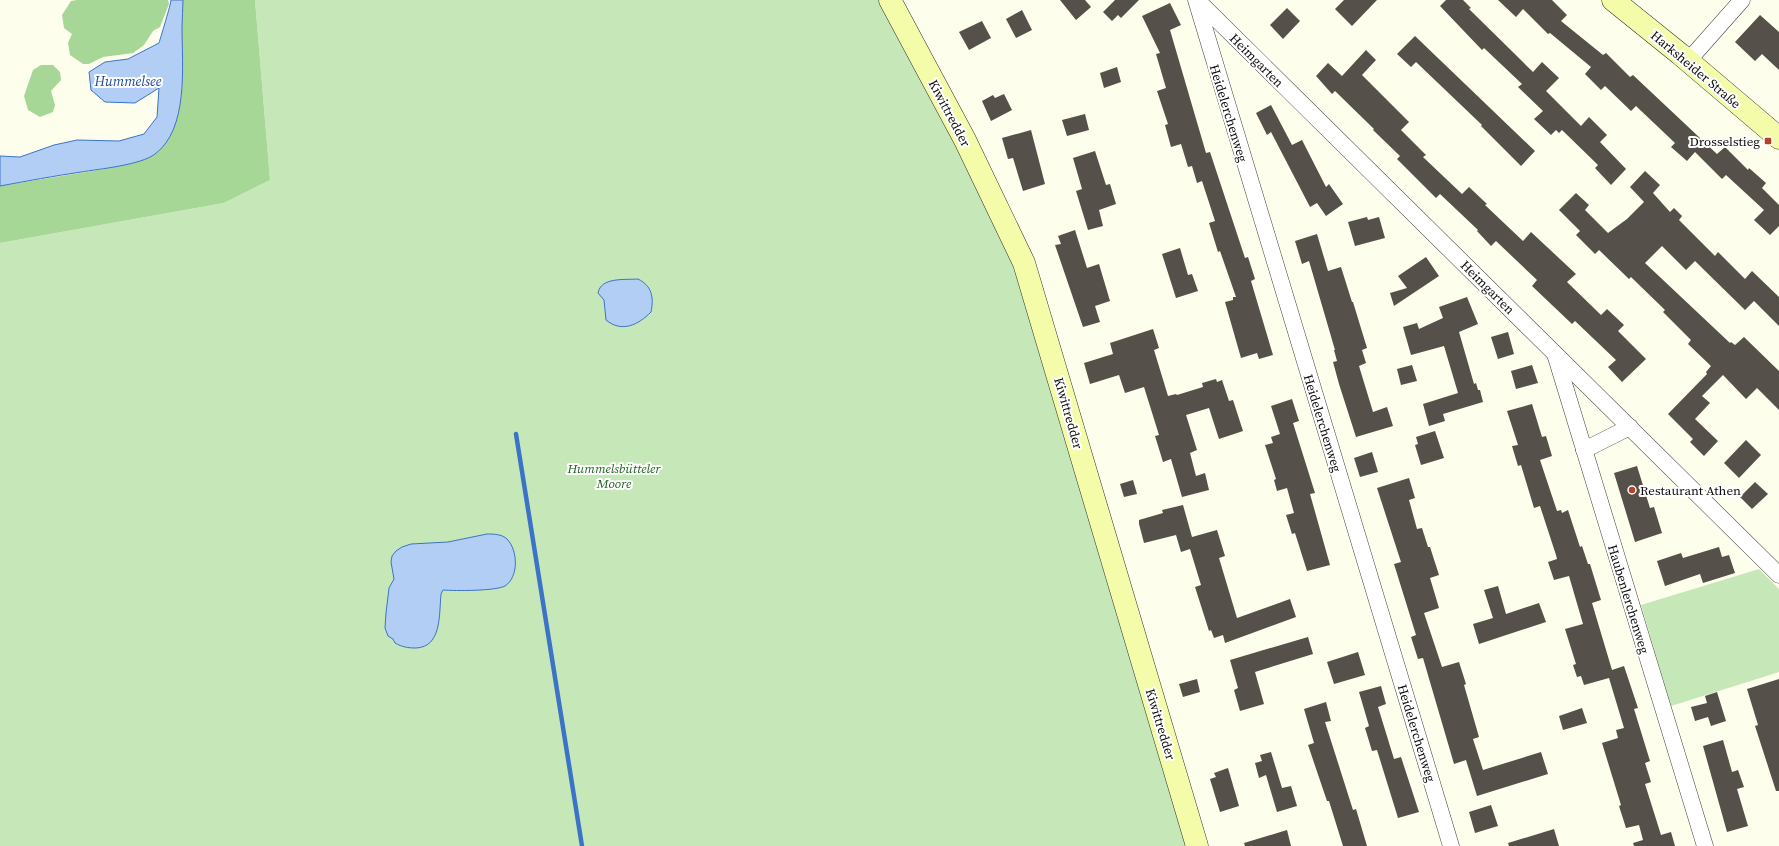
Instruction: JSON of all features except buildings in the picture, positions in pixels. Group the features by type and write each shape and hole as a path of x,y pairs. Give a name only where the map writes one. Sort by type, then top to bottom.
{"street":[{"name":"Kiwittredder","path":"890,0 965,140 1024,263 1197,846"},
{"name":"Heimgarten","path":"1196,0 1779,575"},
{"name":"Heidelerchenweg","path":"1196,0 1451,846"},
{"name":"Harksheider Straße","path":"1612,0 1688,61 1779,138"},
{"path":"1688,61 1742,0"},
{"name":"Haubenlerchenweg","path":"1554,352 1704,846"},
{"path":"1584,450 1630,427"}],"green space":[{"path":"168,0 169,4 160,27 153,31 144,45 133,53 103,57 89,64 83,64 70,55 68,43 72,34 64,28 62,15 71,1"},
{"path":"183,0 255,0 270,180 224,203 0,243 0,186 104,169 154,155 159,151 176,121 182,92"},
{"name":"Hummelsbütteler Moore","path":"255,0 881,0 978,183 1015,264 1101,562 1189,846 0,846 0,243 224,203 270,180"},
{"path":"41,65 53,65 60,72 61,80 51,91 55,105 53,112 40,117 28,110 24,96 33,70"},
{"path":"1759,569 1779,589 1779,672 1671,706 1641,605"}],"water":[{"name":"Hummelsee","path":"171,0 183,0 182,77 178,113 174,129 166,143 149,158 130,164 0,186 0,156 20,157 54,145 77,140 119,141 144,134 157,117 159,88 135,103 105,102 91,90 89,72 105,62 128,59 159,43"},
{"path":"638,279 646,285 651,292 651,312 641,321 630,326 618,326 606,320 604,300 598,293 600,288 604,284 614,280"},
{"path":"487,534 503,536 511,544 515,556 515,570 510,582 500,588 485,590 443,590 441,594 438,628 431,642 416,648 405,647 395,643 393,639 388,636 385,628 389,588 394,579 391,562 392,556 396,551 411,544 448,542"}],"waterway":[{"path":"516,434 582,846"}],"place":[{"name":"Drosselstieg","path":"1768,141"},
{"name":"Restaurant Athen","path":"1632,490"}]}
